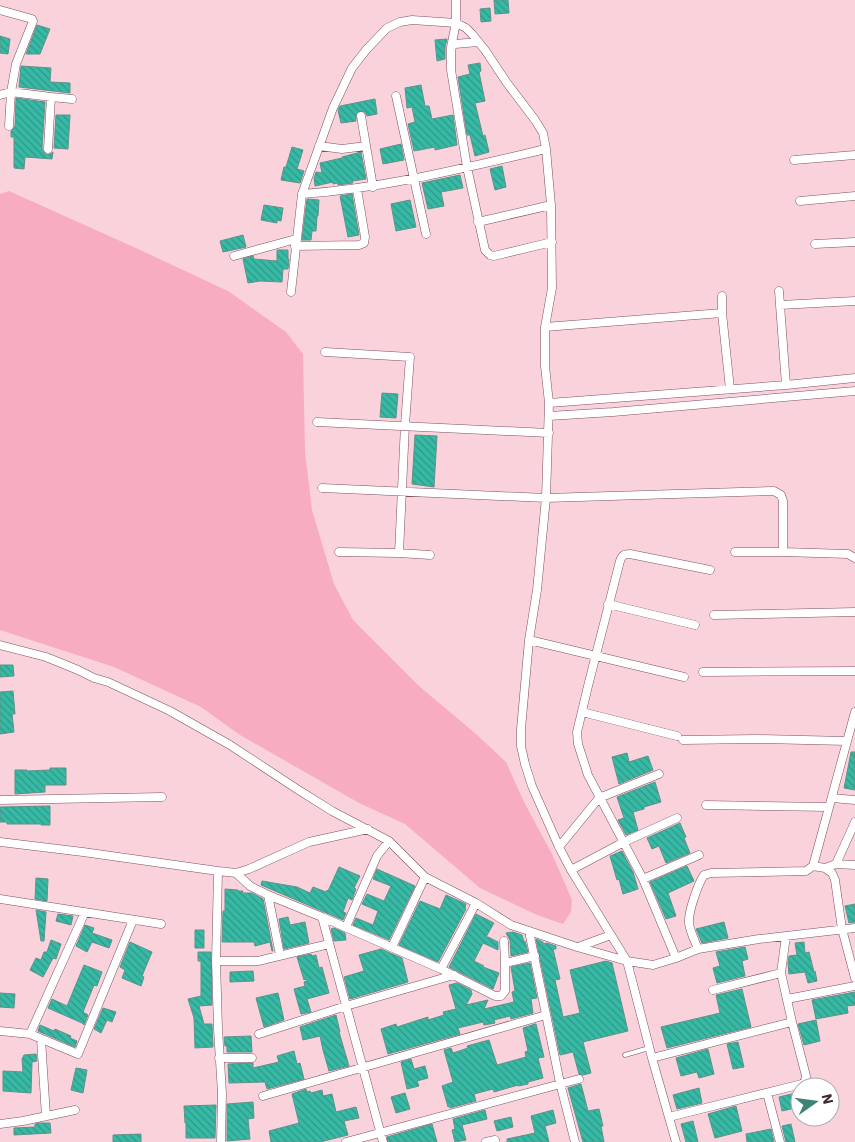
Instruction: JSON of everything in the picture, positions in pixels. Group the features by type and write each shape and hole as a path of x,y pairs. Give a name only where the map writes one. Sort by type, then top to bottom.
{"street":[{"path":"456,0 456,23 451,47 450,70 467,168 485,250 494,256 552,242"},
{"path":"0,10 32,19 33,21 16,64 8,126"},
{"path":"291,292 302,194 333,108 352,68 387,28 400,22 412,20 456,23 466,28 535,120 542,133 546,149 551,205 552,288 545,328 544,366 549,403 546,498 537,590 529,640 521,746 532,786 559,847 627,961 676,1142"},
{"path":"451,47 455,44 478,42"},
{"path":"0,95 11,92 72,99"},
{"path":"396,96 426,234"},
{"path":"48,149 51,97"},
{"path":"361,116 373,187"},
{"path":"320,146 342,150 366,146"},
{"path":"302,194 373,187 467,168 546,149"},
{"path":"794,160 855,155"},
{"path":"234,256 296,243 359,245 364,243 365,237 357,189"},
{"path":"800,201 855,196"},
{"path":"478,222 551,205"},
{"path":"815,244 855,242"},
{"path":"779,291 786,385"},
{"path":"722,296 730,389"},
{"path":"780,306 855,300"},
{"path":"545,328 722,313"},
{"path":"325,352 410,357 399,553"},
{"path":"549,403 855,378"},
{"path":"549,416 855,391"},
{"path":"318,422 549,433"},
{"path":"322,488 546,498 774,491 782,495 783,552"},
{"path":"339,552 430,555"},
{"path":"735,552 848,554 855,558"},
{"path":"676,958 643,879 588,775 578,744 577,732 608,604 622,556 630,554 710,570"},
{"path":"608,604 695,625"},
{"path":"714,614 855,612"},
{"path":"529,640 684,677"},
{"path":"0,645 46,657 94,678 108,682 170,711 230,745 332,811 389,842 425,877 476,903 511,925 577,947 627,961 653,965 698,949 855,928"},
{"path":"702,672 855,671"},
{"path":"582,712 680,738 847,741"},
{"path":"814,866 855,712"},
{"path":"559,847 599,798 659,774"},
{"path":"0,800 162,797"},
{"path":"832,798 855,800"},
{"path":"706,806 829,807"},
{"path":"571,870 624,842 677,818"},
{"path":"836,864 855,822"},
{"path":"0,842 236,873 309,842 368,830"},
{"path":"346,927 377,856 389,842"},
{"path":"643,879 699,854"},
{"path":"825,868 836,864 855,865"},
{"path":"698,949 689,921 700,880 704,875 711,873 806,871 814,866 825,868 832,873 835,880 842,929 855,978"},
{"path":"218,872 216,961 222,1093 221,1142"},
{"path":"236,873 250,886 268,895 441,968 495,996 501,996 505,991 504,941"},
{"path":"392,948 425,877"},
{"path":"268,895 280,955"},
{"path":"0,899 161,924"},
{"path":"441,968 476,903"},
{"path":"30,1034 85,912"},
{"path":"322,917 383,1142"},
{"path":"0,1031 30,1034 78,1054 133,920"},
{"path":"529,931 560,1083 575,1142"},
{"path":"577,947 611,935"},
{"path":"669,1117 802,1084 805,1081 806,1076 781,973 786,936"},
{"path":"216,961 258,961 329,944"},
{"path":"505,963 535,956"},
{"path":"713,990 781,973"},
{"path":"259,1034 346,1006 454,975"},
{"path":"787,999 855,986"},
{"path":"263,1096 546,1015"},
{"path":"652,1058 792,1022"},
{"path":"41,1039 46,1116"},
{"path":"220,1058 252,1058"},
{"path":"346,1142 579,1078"},
{"path":"767,1093 780,1142"},
{"path":"0,1124 75,1110"},
{"path":"486,1142 495,1140"}],"lane":[{"path":"625,1055 650,1048"}],"shaded area":[{"path":"9,191 228,291 286,332 303,354 305,452 312,510 334,584 353,620 420,687 506,762 524,802 552,854 572,900 571,912 563,924 537,915 480,888 405,824 359,803 240,735 201,707 114,667 0,630 0,194"}],"building":[{"path":"494,0 508,0 509,13 495,14"},
{"path":"490,8 491,21 481,22 480,9"},
{"path":"37,25 50,29 40,54 26,54"},
{"path":"0,36 10,39 8,54 0,53"},
{"path":"447,39 445,59 437,61 435,40"},
{"path":"480,63 481,71 479,72 485,101 475,103 489,152 475,156 470,135 467,135 458,77 470,74 468,65"},
{"path":"21,66 51,68 50,82 70,83 70,93 19,87"},
{"path":"421,85 425,106 429,106 432,119 453,115 457,145 435,150 435,147 414,151 408,124 415,122 412,107 407,108 405,88"},
{"path":"16,98 45,102 42,149 47,155 53,152 52,159 25,157 24,169 14,168 14,137 11,137 11,131 15,126"},
{"path":"375,99 377,114 367,116 365,112 360,111 356,115 356,121 341,123 338,110 340,106"},
{"path":"56,115 70,115 68,149 54,148"},
{"path":"401,144 404,160 383,164 380,149"},
{"path":"292,147 303,150 297,169 304,171 300,183 281,180"},
{"path":"361,152 366,179 352,181 353,183 338,185 338,183 333,184 333,182 315,186 314,178 316,172 322,173 320,163"},
{"path":"502,166 506,187 495,190 490,169"},
{"path":"460,175 463,188 441,192 444,206 428,209 422,183"},
{"path":"352,194 359,235 348,237 340,196"},
{"path":"307,199 319,200 318,216 316,231 312,231 311,240 302,240"},
{"path":"410,200 416,227 396,231 391,204"},
{"path":"264,205 283,208 281,221 277,220 277,223 261,220"},
{"path":"243,235 246,247 223,252 220,241"},
{"path":"277,250 288,250 288,269 283,269 282,282 260,281 248,283 243,259 253,256 254,259 277,261"},
{"path":"382,393 398,394 396,418 380,417"},
{"path":"415,435 437,436 434,487 412,484"},
{"path":"0,665 13,665 14,676 0,677"},
{"path":"13,691 15,714 12,714 14,732 0,734 0,692"},
{"path":"851,752 855,752 855,790 844,788"},
{"path":"627,753 629,762 648,756 653,770 619,784 612,757"},
{"path":"50,768 66,768 66,785 45,785 45,792 15,794 15,770 50,770"},
{"path":"655,782 661,802 633,812 638,830 626,835 618,820 624,818 617,797"},
{"path":"50,806 50,825 7,824 7,822 0,822 0,807"},
{"path":"680,823 690,853 666,863 659,846 652,849 647,838"},
{"path":"622,851 633,872 638,889 623,894 610,856"},
{"path":"687,866 694,881 668,893 676,916 666,919 650,882"},
{"path":"339,867 360,876 354,888 356,889 352,900 348,898 343,912 346,913 343,920 261,885 262,881 297,887 310,893 313,887 326,892"},
{"path":"377,869 415,886 389,940 353,925 356,918 373,925 378,911 362,904 367,894 384,901 391,886 373,879"},
{"path":"36,878 48,879 47,901 35,899"},
{"path":"225,889 252,893 263,899 273,951 270,942 255,946 254,942 222,942"},
{"path":"446,895 466,904 466,909 438,962 399,945 420,901 440,909"},
{"path":"855,904 855,922 849,923 845,906"},
{"path":"36,910 46,912 44,941 41,941"},
{"path":"58,914 73,916 71,925 56,921"},
{"path":"476,914 494,923 486,937 498,942 498,950 483,943 474,961 483,967 499,973 493,989 449,967"},
{"path":"288,917 290,925 305,922 309,943 284,949 279,919"},
{"path":"724,922 728,938 702,943 696,929"},
{"path":"85,925 94,928 92,933 112,940 109,948 92,942 87,952 76,946"},
{"path":"334,928 345,933 346,940 334,941 331,929"},
{"path":"195,930 204,930 204,948 195,948"},
{"path":"513,932 522,935 528,952 511,956 510,940 506,933"},
{"path":"536,939 543,942 543,944 547,943 556,946 556,949 553,949 560,979 555,980 563,1017 580,1013 570,970 606,961 612,963 628,1031 583,1042 591,1073 579,1074 573,1052 560,1055"},
{"path":"51,940 61,944 56,959 53,958 43,977 30,970 36,958 41,960 44,952 47,952"},
{"path":"130,942 152,952 142,976 144,977 141,986 122,978 125,970 120,967"},
{"path":"804,942 805,953 809,952 817,981 808,983 805,972 789,974 789,956 797,955 795,943"},
{"path":"745,947 748,959 742,961 745,976 717,983 713,968 720,966 716,952"},
{"path":"381,949 402,958 408,982 350,999 344,977 364,971 359,955"},
{"path":"198,952 211,952 212,1005 199,1006 204,1024 212,1024 213,1047 195,1048 194,1018 188,999 201,996 201,961 198,961"},
{"path":"311,954 312,956 316,955 319,968 322,967 329,993 307,999 311,1012 301,1014 294,989 305,986 304,982 307,981 306,979 304,980 297,957"},
{"path":"530,963 537,998 531,999 533,1013 511,1019 510,1016 494,1020 495,1023 484,1025 483,1022 458,1028 460,1034 388,1054 381,1029 396,1024 397,1027 428,1017 428,1020 444,1015 443,1012 456,1009 449,985 457,983 471,990 472,994 466,1005 488,1000 484,1009 514,1002 512,992 515,991 511,967"},
{"path":"84,965 102,972 97,986 94,985 83,1012 88,1015 84,1025 48,1008 52,999 67,1006"},
{"path":"253,971 254,981 230,982 230,972"},
{"path":"742,989 751,1027 667,1048 661,1027 720,1013 716,995"},
{"path":"855,992 855,1005 847,1006 848,1013 816,1019 812,1000"},
{"path":"0,993 15,994 14,1008 0,1007"},
{"path":"278,993 284,1020 264,1027 256,998"},
{"path":"103,1008 116,1012 112,1022 107,1020 101,1033 94,1029"},
{"path":"336,1015 349,1066 329,1071 320,1036 303,1040 300,1027"},
{"path":"816,1020 820,1041 804,1045 798,1024"},
{"path":"536,1024 544,1057 538,1058 543,1078 528,1082 528,1084 494,1092 493,1089 474,1094 476,1101 448,1107 442,1086 453,1082 444,1050 451,1048 453,1053 468,1048 467,1046 489,1040 497,1065 526,1057 525,1052 528,1051 523,1028"},
{"path":"40,1025 71,1036 70,1038 77,1041 75,1047 38,1031"},
{"path":"251,1036 252,1052 227,1052 224,1037"},
{"path":"738,1042 744,1067 733,1069 727,1044"},
{"path":"708,1049 714,1074 699,1078 697,1072 681,1076 676,1058"},
{"path":"294,1051 297,1064 300,1063 304,1079 267,1089 265,1082 229,1083 228,1064 253,1063 253,1068 279,1062 277,1056"},
{"path":"36,1054 37,1061 32,1062 31,1093 3,1091 3,1071 23,1072 22,1059 24,1055"},
{"path":"411,1059 414,1069 425,1066 428,1078 417,1081 419,1086 407,1089 401,1062"},
{"path":"76,1068 87,1070 83,1093 71,1090"},
{"path":"581,1084 588,1111 599,1109 604,1142 583,1142 568,1088"},
{"path":"699,1088 702,1103 677,1109 673,1095"},
{"path":"306,1089 307,1092 310,1091 311,1093 322,1090 323,1096 332,1094 336,1112 356,1107 359,1118 344,1121 348,1135 320,1142 271,1142 269,1131 299,1123 292,1094"},
{"path":"405,1093 410,1109 396,1113 391,1097"},
{"path":"790,1094 790,1109 782,1111 779,1097"},
{"path":"253,1102 254,1118 248,1119 250,1139 227,1141 227,1104"},
{"path":"216,1105 215,1138 186,1138 184,1106"},
{"path":"736,1106 742,1131 715,1138 708,1114"},
{"path":"485,1110 487,1119 462,1125 466,1140 455,1142 452,1130 455,1129 453,1119"},
{"path":"553,1110 556,1123 545,1126 549,1142 507,1142 507,1139 535,1133 531,1116"},
{"path":"511,1117 513,1127 497,1131 494,1121"},
{"path":"693,1121 698,1142 686,1142 681,1124"},
{"path":"50,1123 51,1133 14,1135 14,1128 35,1127 35,1124"},
{"path":"432,1124 437,1142 388,1142 387,1137"},
{"path":"790,1124 795,1142 786,1142 782,1126"},
{"path":"771,1129 774,1142 747,1142 746,1134"},
{"path":"141,1134 141,1142 113,1142 113,1135"}]}
